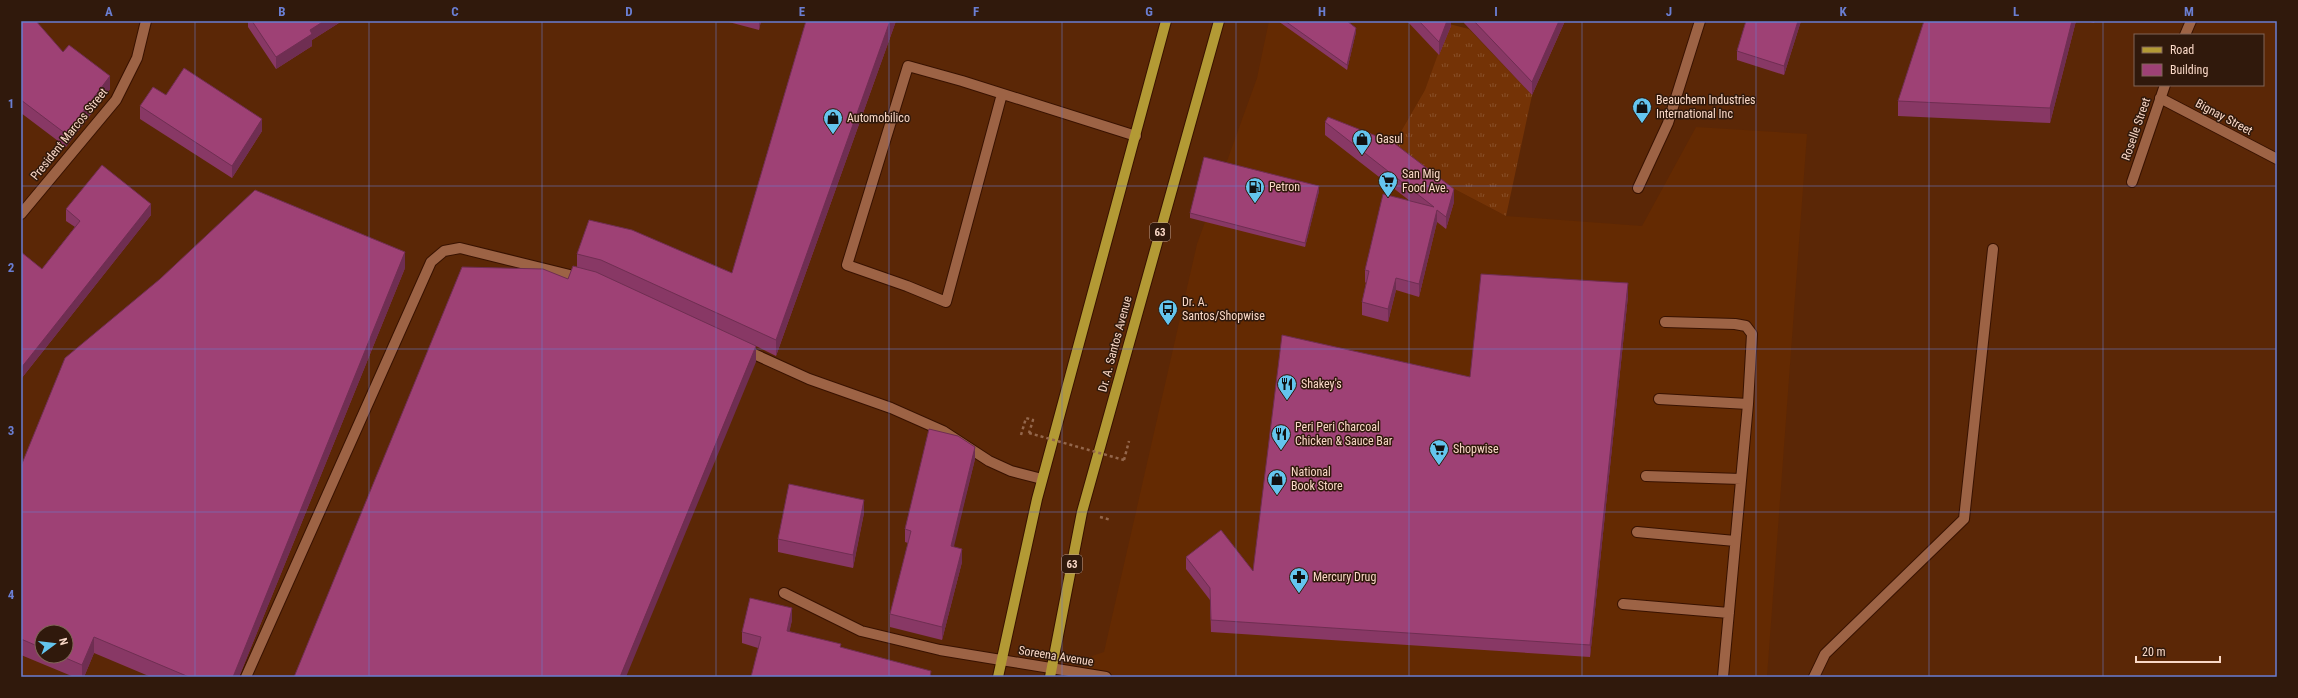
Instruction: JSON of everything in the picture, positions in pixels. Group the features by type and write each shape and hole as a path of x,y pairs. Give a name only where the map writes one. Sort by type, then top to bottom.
{"main road":[{"path":"998,677 1042,479 1166,21"},
{"name":"Dr. A. Santos Avenue","path":"1050,673 1082,512 1219,21"}],"street":[{"name":"President Marcos Street","path":"21,214 116,100 137,58 146,21"},
{"path":"1638,188 1668,122 1700,21"},
{"path":"2185,34 2191,21"},
{"path":"1002,94 946,302 907,286 847,265 908,66 1002,94 1136,136"},
{"name":"Roselle Street","path":"2132,182 2165,86"},
{"name":"Bignay Street","path":"2160,98 2277,159"},
{"path":"246,677 427,270 437,255 444,251 460,248 591,280"},
{"path":"1814,677 1826,654 1964,519 1992,248"},
{"path":"1665,322 1746,326 1752,334 1748,404 1723,677"},
{"path":"732,343 809,379 891,408 943,431 994,464 1011,471 1042,479"},
{"path":"1659,399 1748,404"},
{"path":"1646,476 1741,479"},
{"path":"1637,532 1735,541"},
{"name":"Soreena Avenue","path":"784,593 861,631 940,650 1001,660 1050,673 1106,677"},
{"path":"1623,604 1729,613"}],"path":[{"path":"1021,435 1026,418 1033,420 1029,433 1124,460 1129,440"}],"shaded area":[{"path":"1269,21 1446,21 1439,54 1425,90 1388,154 1506,216 1642,226 1696,127 1807,134 1767,677 1085,677 1087,664 1092,656 1104,652 1197,244 1257,78"}],"green space":[{"path":"1449,24 1469,29 1532,95 1506,216 1388,154 1425,90"}],"building":[{"path":"21,21 36,21 63,52 69,45 110,76 66,134 21,100"},
{"path":"252,21 324,21 310,30 312,34 276,57"},
{"path":"806,21 890,21 776,340 601,260 577,254 589,220 632,230 732,273"},
{"path":"1285,21 1347,21 1356,28 1347,65"},
{"path":"1419,21 1447,21 1439,42"},
{"path":"1474,21 1559,21 1532,82"},
{"path":"1746,21 1798,21 1784,66 1737,51"},
{"path":"1924,21 2072,21 2050,108 1898,101"},
{"path":"184,68 262,119 232,166 140,106 153,87 166,95"},
{"path":"1328,117 1394,143 1454,189 1446,217 1437,210 1419,284 1396,278 1388,309 1362,302 1369,271 1365,270 1383,194 1434,207 1325,122"},
{"name":"Petron","path":"1204,157 1319,186 1305,243 1190,213"},
{"path":"102,165 151,204 21,368 21,252 42,269 80,221 66,209"},
{"path":"255,190 405,252 233,677 189,677 94,637 82,665 74,662 74,624 34,624 34,645 21,639 21,466 65,358 160,279"},
{"path":"573,266 596,272 756,346 620,677 294,677 462,267 543,269 568,279"},
{"name":"Shopwise","path":"1481,274 1628,283 1590,645 1211,620 1210,588 1186,557 1221,530 1253,571 1282,335 1470,377"},
{"path":"929,429 958,436 975,447 951,546 962,549 942,627 890,614 911,531 905,529"},
{"path":"789,484 864,500 853,555 778,539"},
{"path":"750,598 792,608 787,631 841,644 840,647 931,671 930,677 751,677 761,637 742,632"}],"place":[{"name":"Beauchem Industries International Inc","path":"1642,124"},
{"name":"Automobilico","path":"833,135"},
{"name":"Gasul","path":"1362,156"},
{"name":"San Mig Food Ave.","path":"1388,198"},
{"name":"Petron","path":"1255,204"},
{"name":"Dr. A. Santos/Shopwise","path":"1168,326"},
{"name":"Shakey's","path":"1287,401"},
{"name":"Peri Peri Charcoal Chicken & Sauce Bar","path":"1281,451"},
{"name":"Shopwise","path":"1439,466"},
{"name":"National Book Store","path":"1277,496"},
{"name":"Mercury Drug","path":"1299,594"}]}
